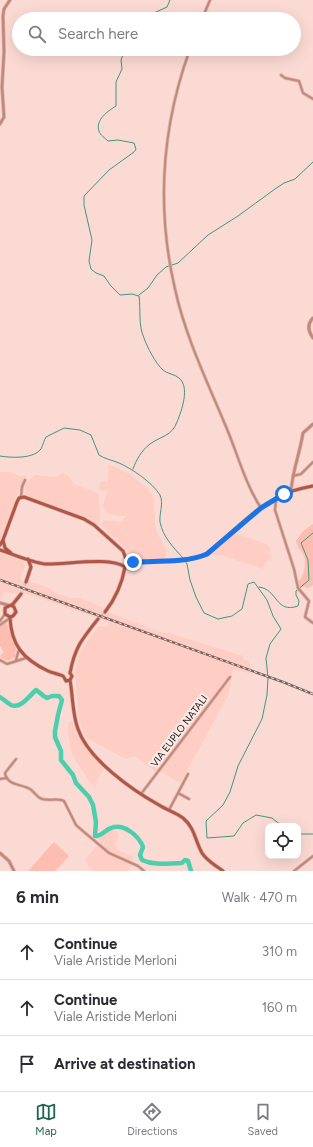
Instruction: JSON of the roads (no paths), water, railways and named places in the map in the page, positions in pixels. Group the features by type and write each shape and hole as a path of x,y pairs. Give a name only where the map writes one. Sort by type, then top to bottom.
{"main road":[{"path":"0,550 44,564 110,562 123,566 128,565 129,562 201,556 207,554 261,508 276,498 313,486"},
{"path":"0,545 16,502 21,497 84,519 94,525 123,552 129,562"},
{"path":"3,540 5,548 14,555"},
{"path":"26,582 31,567 28,559"},
{"path":"105,612 119,590 123,566 122,561 126,559"},
{"path":"10,617 5,614 4,609 21,594"},
{"path":"10,605 14,607 16,612 10,617"},
{"path":"10,617 12,634 19,649 26,658 46,670 64,676 66,681 70,680"},
{"path":"98,620 77,648 73,657 70,673 72,677 70,680 75,719 80,733 104,766 141,794 185,819 192,827 199,845 207,859 223,871"},
{"path":"64,676 66,673 70,673"}],"street":[{"path":"0,124 4,117 2,87 4,52 2,16 4,9 10,0"},
{"path":"205,12 210,0"},
{"path":"0,48 4,52"},
{"path":"188,56 175,97 164,161 164,220 169,260 180,306 202,370 234,444 248,485 261,508"},
{"path":"281,75 285,78 299,81 303,93 313,99"},
{"path":"313,318 309,325 309,330 313,338"},
{"path":"291,492 302,433 313,424"},
{"path":"293,476 301,474 313,462"},
{"path":"21,497 22,487 25,480"},
{"path":"276,498 275,510 294,569 298,589 309,601 305,618 313,623"},
{"path":"0,604 10,605"},
{"path":"0,604 4,609"},
{"path":"0,620 5,614"},
{"path":"0,625 10,617"},
{"path":"16,660 19,649"},
{"path":"0,660 7,664 26,658"},
{"name":"VIA EUPLO NATALI","path":"141,794 230,677"},
{"path":"16,759 5,773 6,778 12,783 32,790 42,799 60,799 64,801 76,825 109,853 138,866 144,871"},
{"path":"169,810 188,774"},
{"path":"0,779 6,778"},
{"path":"178,793 189,799"},
{"path":"0,854 9,861 14,871"},
{"path":"294,871 313,856"}],"waterway":[{"path":"156,12 167,7 170,0"},
{"path":"122,56 121,60 122,69 116,82 116,106 103,116 98,127 100,134 108,141 118,140 134,143 136,149 109,170 84,196 84,205 92,240 89,261 91,269 104,276 120,295 132,294 139,296 140,323 147,346 160,367 179,378 182,382 185,393 183,405 175,427 169,433 147,446 140,455 133,469"},
{"path":"139,295 148,288 157,275 166,267 178,263 208,235 238,216 284,183 295,179 313,162"},
{"path":"0,456 16,457 33,455 41,449 46,437 64,428 80,430 91,435 99,455 129,468 157,490 162,501 160,519 161,527 169,542 183,558"},
{"path":"259,587 270,592 285,607 290,608 298,606 299,601 296,591 309,580 308,560 301,543 313,533"},
{"path":"185,561 196,597 204,613 218,619 232,616 242,609 248,584 254,582 267,600 273,616 281,629 270,644 266,658 268,678 267,695 262,719 238,766 230,792 223,805 206,821 207,838 234,836 243,823 256,815 272,818 278,823"},
{"path":"0,697 11,705 15,706 21,704 36,690 47,698 59,696 62,700 55,737 61,751 61,760 73,775 76,783 89,797 93,805 96,822 95,836 111,828 121,827 135,835 141,843 143,847 140,855 142,860 162,864 182,863 185,860 188,861 191,871"},
{"path":"301,834 313,834"}],"tunnel":[{"path":"21,594 26,582"},
{"path":"98,619 105,612"}],"railway":[{"path":"0,580 313,694"}]}
